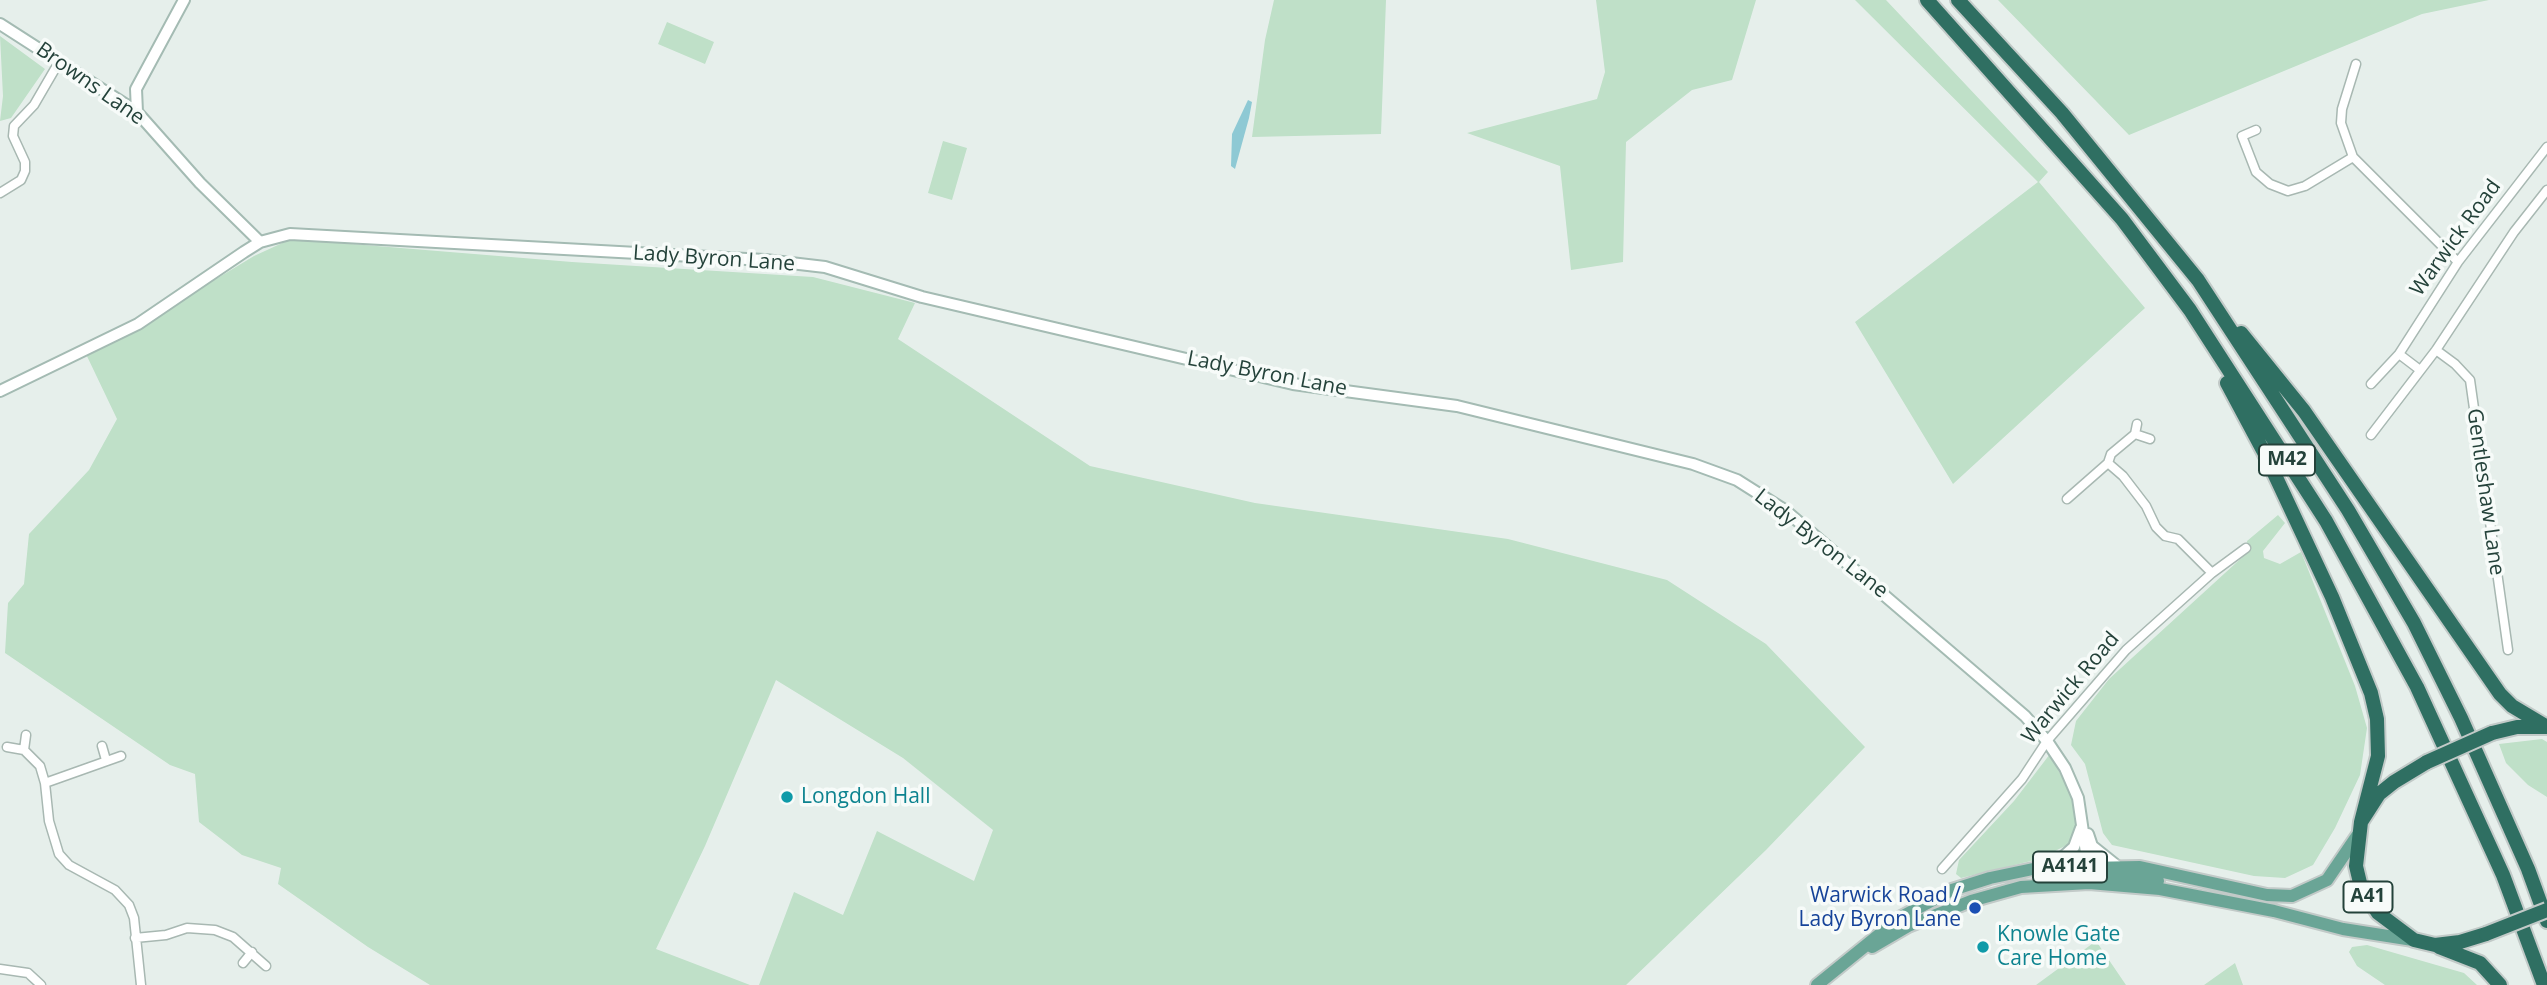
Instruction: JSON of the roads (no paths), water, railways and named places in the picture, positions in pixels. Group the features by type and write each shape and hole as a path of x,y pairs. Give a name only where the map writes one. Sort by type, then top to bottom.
{"highway":[{"name":"M42","path":"1927,0 2122,219 2190,310 2326,521 2417,687 2503,874 2544,985"},
{"name":"M42","path":"1958,0 2062,113 2218,309 2348,510 2414,623 2461,718 2528,869 2547,921"},
{"path":"2122,219 2222,374 2248,421 2332,597 2362,667 2371,693 2379,739 2376,768 2359,829"},
{"path":"2218,309 2259,352 2304,411 2500,694 2512,706 2547,727"},
{"path":"2359,829 2379,794 2393,782 2427,762 2492,733 2517,727 2547,727"},
{"name":"A41","path":"2359,829 2356,866 2361,887 2378,913 2414,940 2435,945 2460,942 2547,910"},
{"path":"2435,945 2480,963 2500,985"}],"main road":[{"name":"A4141","path":"1816,985 1901,917 1932,899 1990,878 2033,869 2117,866 2161,870 2267,895 2292,896 2327,880 2359,829"},
{"path":"2088,866 2100,875 2179,886 2204,897"},
{"name":"A4141","path":"1834,969 1909,926 1971,901 2021,887 2089,883 2204,897 2343,929 2414,940"}],"street":[{"path":"137,112 136,89 184,0"},
{"name":"Browns Lane","path":"0,24 137,112 200,183 260,242"},
{"path":"0,193 21,180 25,172 25,162 13,136 15,126 34,104 60,62"},
{"path":"2356,64 2342,109 2341,122 2354,157 2458,262"},
{"path":"107,93 126,94 136,89"},
{"path":"2256,130 2242,136 2256,172 2270,184 2288,191 2305,186 2354,157"},
{"name":"Warwick Road","path":"2371,384 2399,354 2458,262 2547,147"},
{"name":"Warwick Road","path":"2371,435 2436,351 2514,232 2547,190"},
{"name":"Lady Byron Lane","path":"260,242 290,234 765,260 825,267 922,297 1293,384 1457,406 1693,464 1737,480 1786,511 2025,716 2047,741 2073,785 2083,822 2088,866"},
{"path":"0,391 138,324 260,242"},
{"name":"Gentleshaw Lane","path":"2436,351 2455,364 2470,380 2508,650"},
{"path":"2399,354 2420,370"},
{"path":"2067,499 2108,463 2110,454 2135,434 2137,424"},
{"path":"2135,434 2150,439"},
{"path":"2108,463 2123,476 2146,506 2156,527 2165,536 2178,539 2212,573"},
{"name":"Warwick Road","path":"1942,869 2022,779 2047,741 2126,650 2212,573 2246,548"},
{"path":"24,750 26,735"},
{"path":"102,746 106,760"},
{"path":"7,747 24,750 40,766 46,783 51,831 59,854 69,865 123,897 134,918 141,985"},
{"path":"46,783 121,757"},
{"path":"2083,822 2092,846 2117,866"},
{"path":"2033,869 2063,857 2074,847 2083,822"},
{"path":"135,938 166,935 187,929 215,930 233,937 266,966"},
{"path":"243,963 252,952"},
{"path":"0,970 28,973 41,985"}],"water":[{"path":"1248,100 1252,102 1249,118 1235,169 1231,166 1232,134"}],"place":[{"name":"Longdon Hall","path":"787,797"},
{"name":"Warwick Road / Lady Byron Lane","path":"1975,908"},
{"name":"Knowle Gate Care Home","path":"1983,947"}]}
